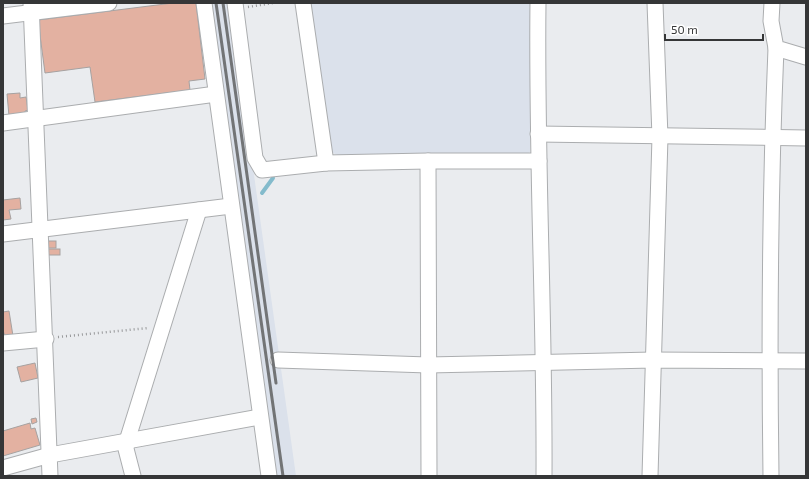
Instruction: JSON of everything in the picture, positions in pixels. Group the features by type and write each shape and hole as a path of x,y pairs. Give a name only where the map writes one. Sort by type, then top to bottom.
{"street":[{"path":"3,16 31,8 109,3"},
{"path":"204,3 269,476"},
{"path":"303,3 326,163"},
{"path":"538,3 538,134 544,362 544,476"},
{"path":"650,476 660,137 655,3"},
{"path":"771,476 769,362 772,138 776,48 771,21 772,3"},
{"path":"235,6 255,158 262,170 326,163 539,161"},
{"path":"31,8 46,338 50,476"},
{"path":"776,48 806,57"},
{"path":"3,122 216,94"},
{"path":"538,134 806,138"},
{"path":"428,161 429,476"},
{"path":"3,234 231,206"},
{"path":"133,476 126,450 127,442 199,210"},
{"path":"3,344 46,338"},
{"path":"278,360 428,365 653,360 769,362 806,361"},
{"path":"3,468 50,455 260,418"}],"path":[{"path":"235,6 273,3"},
{"path":"46,338 163,326"}],"shaded area":[{"path":"208,3 230,3 296,476 274,476"},
{"path":"307,3 530,3 530,152 524,156 342,157 331,152"}],"building":[{"path":"173,3 196,3 205,79 189,81 190,90 95,102 90,67 45,73 38,20"},
{"path":"20,93 20,98 26,97 28,110 25,111 25,114 9,116 7,94"},
{"path":"20,198 21,209 9,210 11,219 3,220 3,200"},
{"path":"48,241 56,241 56,248 48,248"},
{"path":"48,249 60,249 60,255 48,255"},
{"path":"9,311 13,336 5,337 3,330 3,312"},
{"path":"35,363 38,378 21,382 17,367"},
{"path":"36,418 37,422 32,424 31,419"},
{"path":"30,423 31,429 35,428 40,445 3,456 3,431"}],"waterway":[{"path":"262,193 273,178"}],"railway":[{"path":"216,3 283,476"},
{"path":"223,3 276,383"}]}
